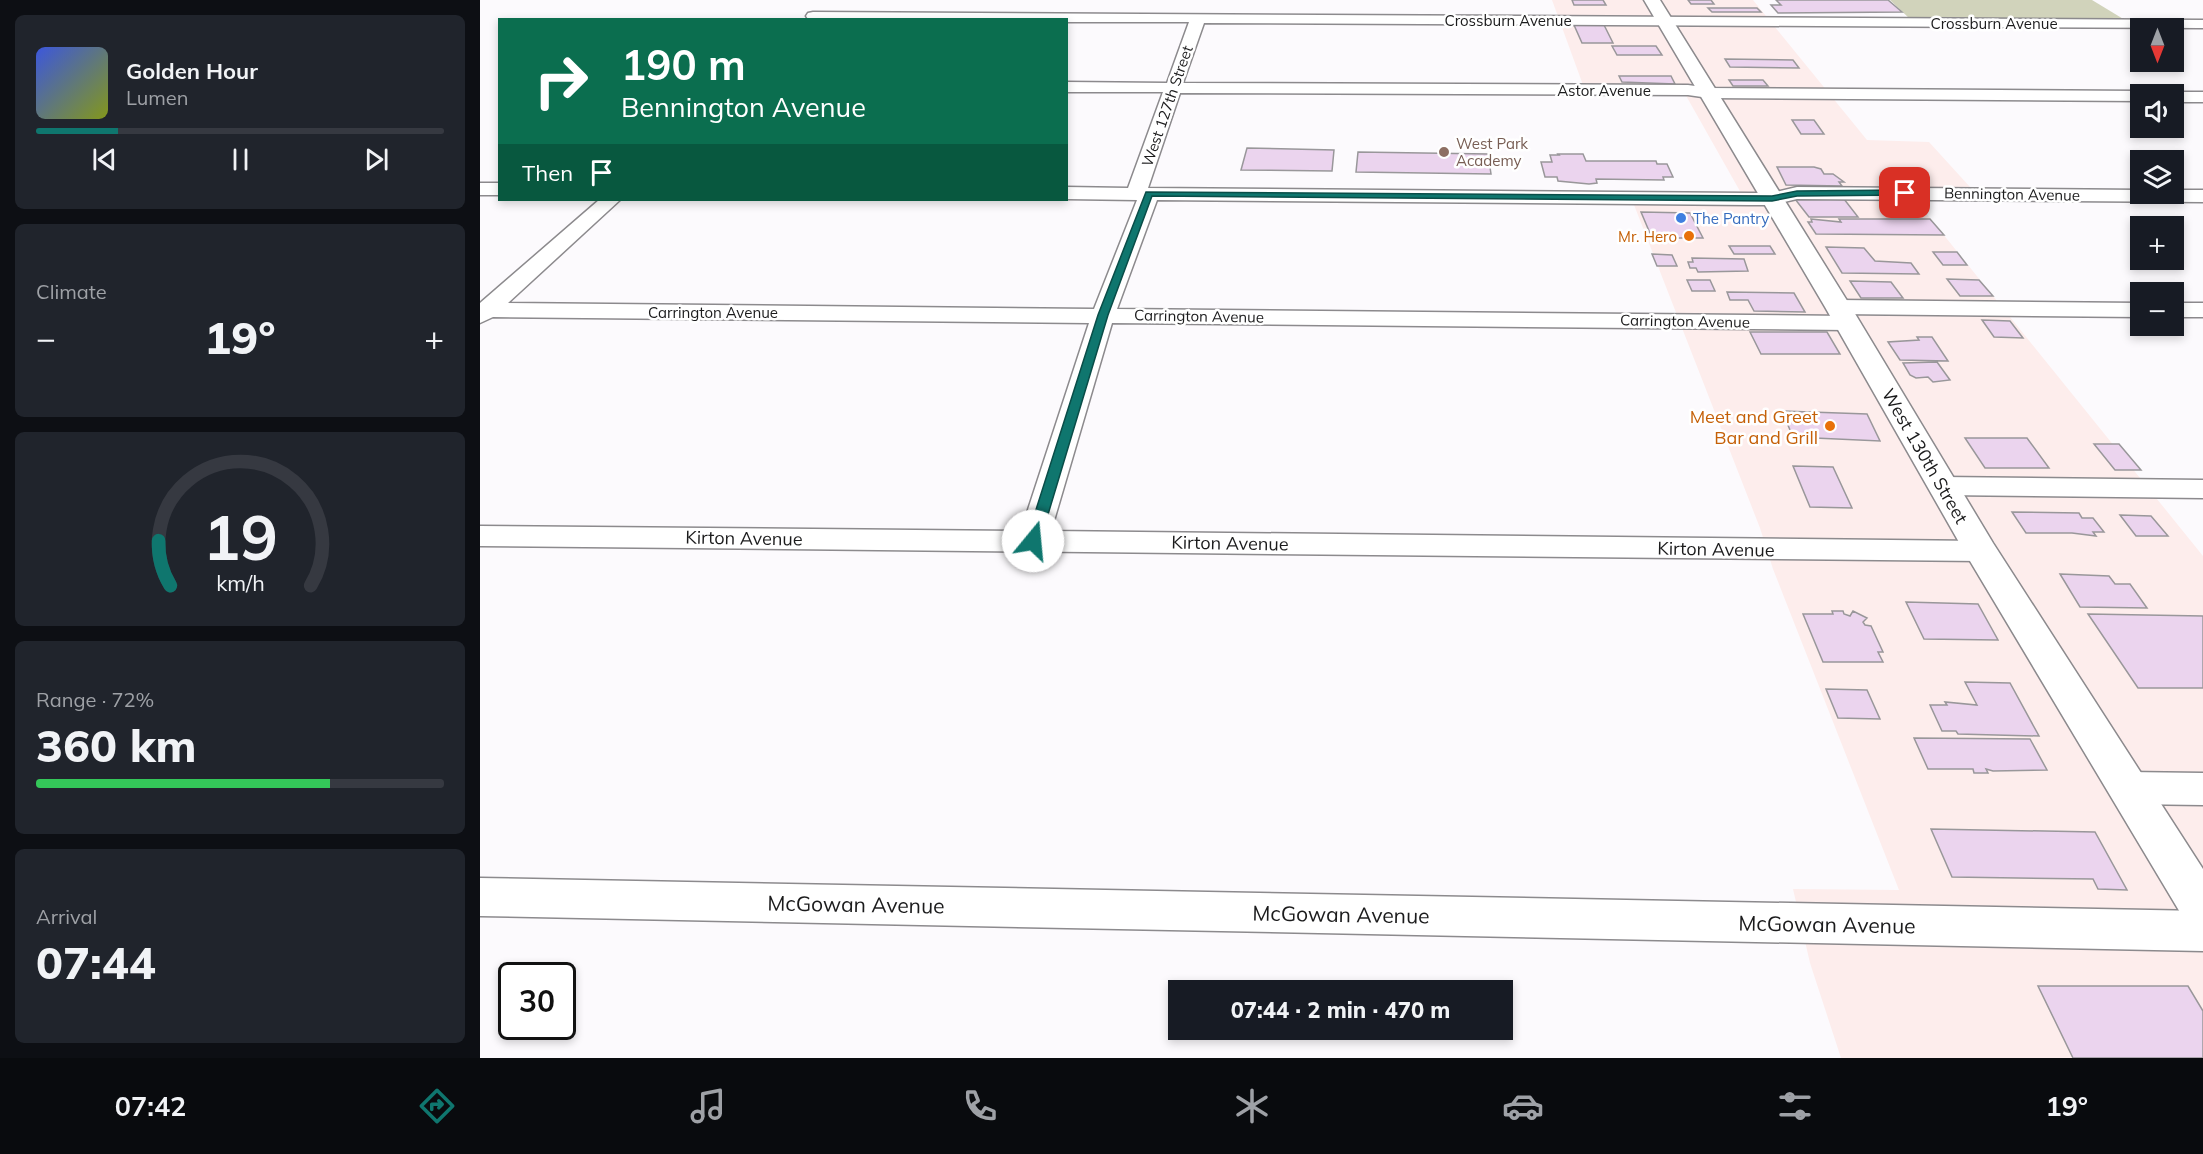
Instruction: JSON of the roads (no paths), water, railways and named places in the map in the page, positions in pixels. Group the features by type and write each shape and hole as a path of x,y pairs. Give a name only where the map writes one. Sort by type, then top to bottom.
{"main road":[{"name":"West 130th Street","path":"1658,10 1842,315 1980,551 2203,909"}],"street":[{"path":"1068,17 1078,0"},
{"name":"Crossburn Avenue","path":"813,16 1198,18 1658,10 2203,24"},
{"name":"West 127th Street","path":"1033,541 1143,194 1173,88 1198,18"},
{"name":"Astor Avenue","path":"1068,87 1688,90 1709,93 2130,96"},
{"path":"2184,97 2203,97"},
{"path":"480,189 498,189"},
{"name":"Bennington Avenue","path":"1068,193 1772,199 1797,193 2203,196"},
{"path":"482,312 609,201"},
{"name":"Carrington Avenue","path":"482,312 1842,315 2130,310"},
{"path":"2184,310 2203,310"},
{"path":"1943,486 2203,489"},
{"name":"Kirton Avenue","path":"480,536 1980,551"},
{"path":"2128,788 2203,789"},
{"name":"McGowan Avenue","path":"480,897 2203,931"}],"place":[{"name":"West Park Academy","path":"1444,152"},
{"name":"The Pantry","path":"1681,218"},
{"name":"Mr. Hero","path":"1689,236"},
{"name":"Meet and Greet Bar and Grill","path":"1830,426"}]}
